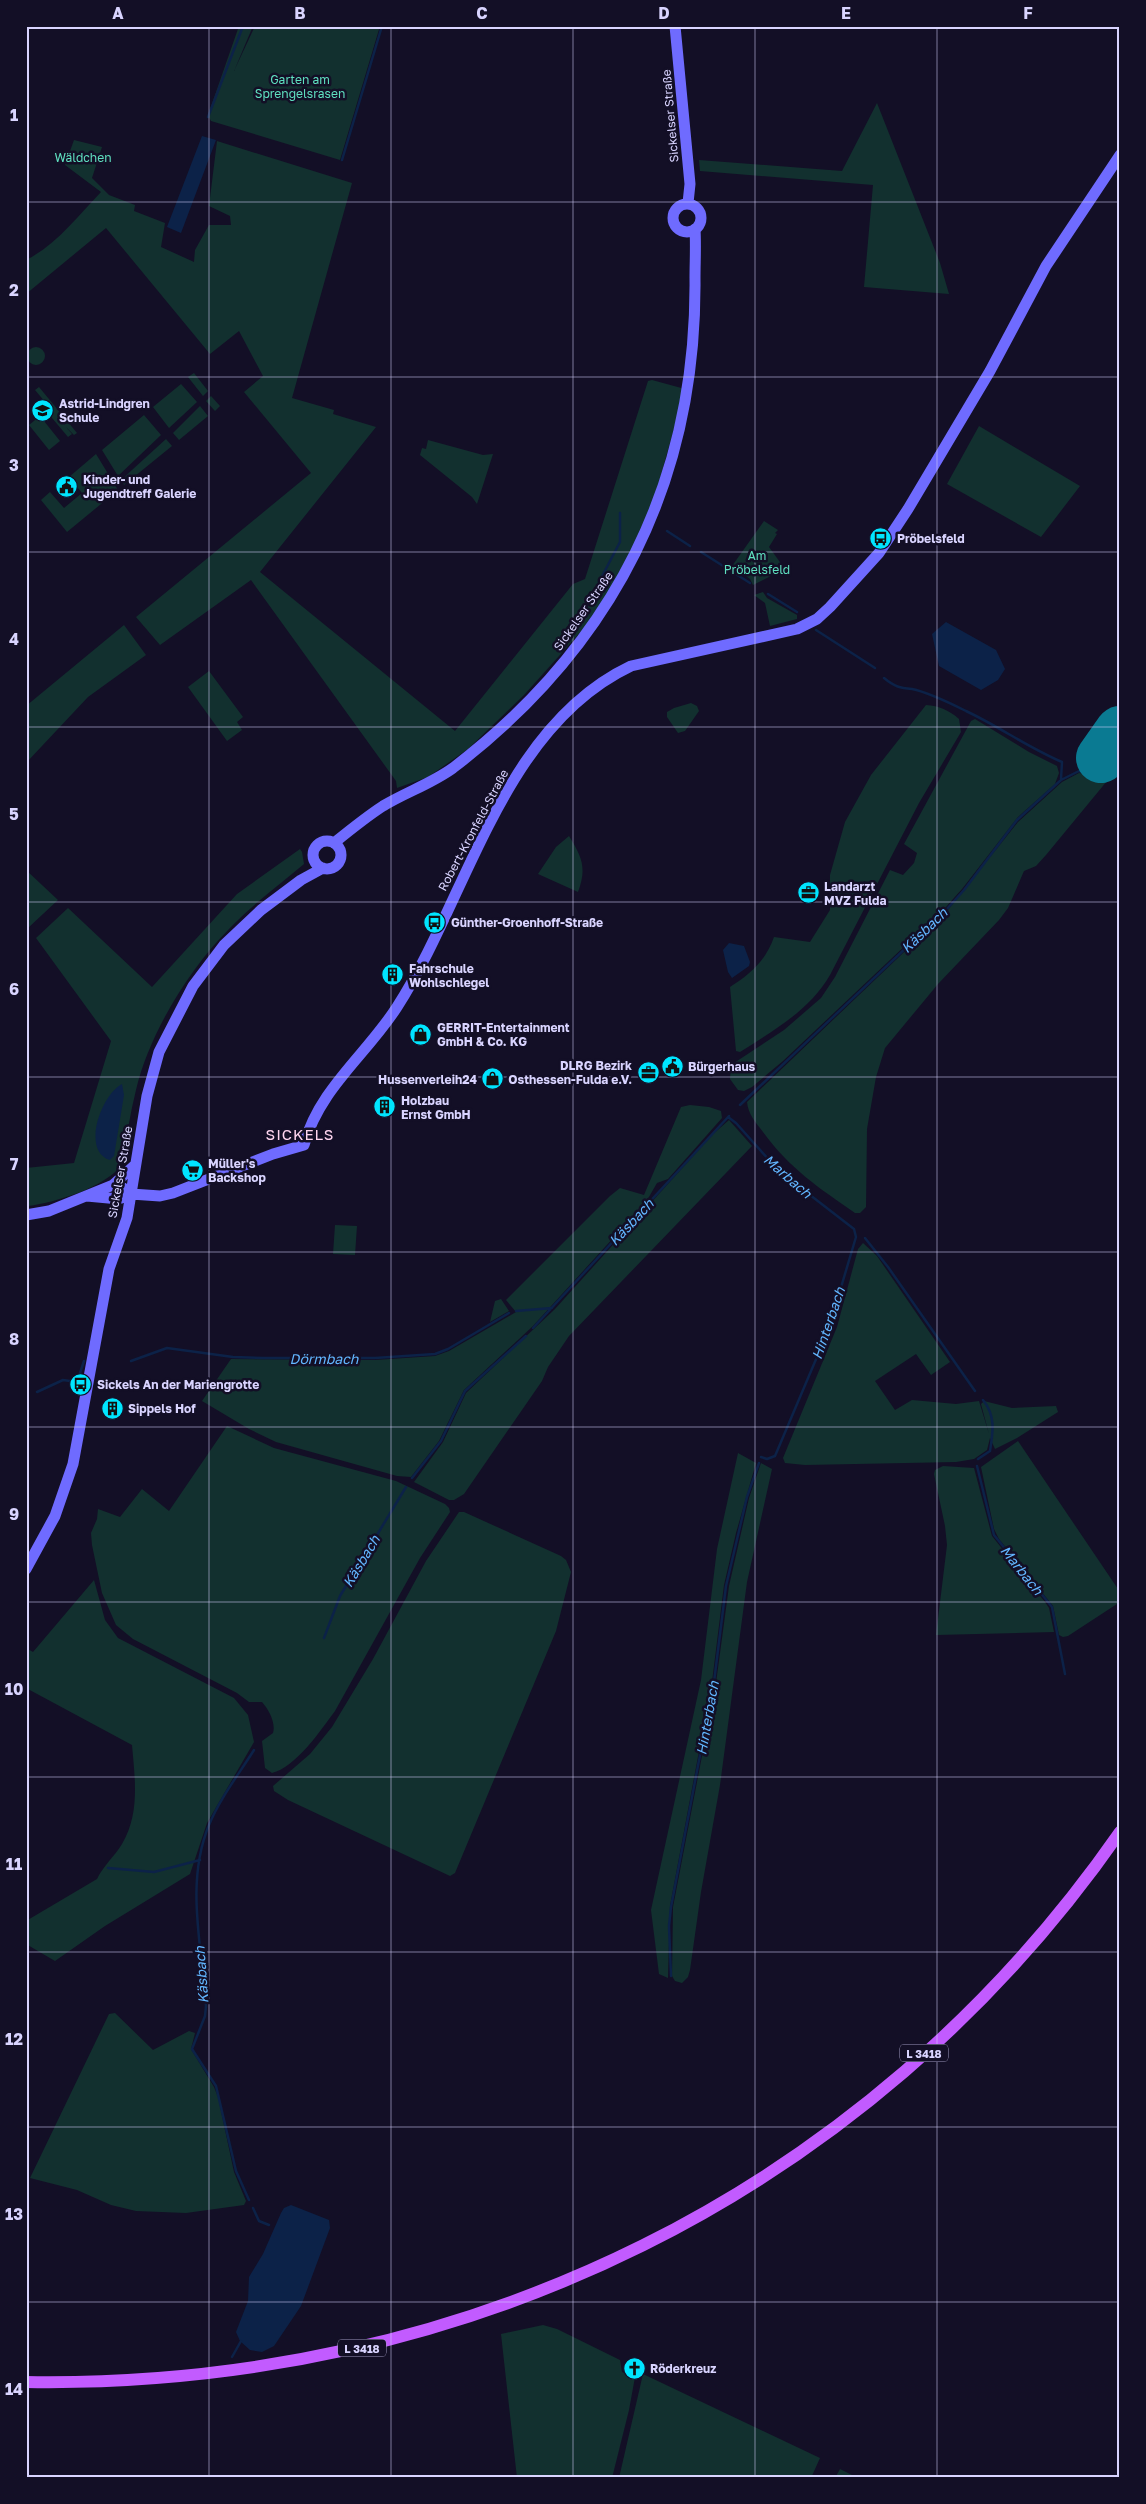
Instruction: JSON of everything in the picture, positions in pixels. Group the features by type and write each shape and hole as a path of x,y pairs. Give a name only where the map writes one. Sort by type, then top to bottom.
{"main road":[{"name":"Sickelser Straße","path":"675,26 690,184 688,203"},
{"name":"Robert-Kronfeld-Straße","path":"131,1194 160,1196 173,1193 279,1152 304,1145 315,1118 331,1091 397,1008 508,790 534,752 570,708 587,692 631,666 790,631 817,619 851,586 879,553 894,530 990,371 1046,266 1120,155"},
{"path":"688,203 700,212 700,220 695,229 682,231 674,222 673,215 678,207 688,203"},
{"name":"Sickelser Straße","path":"337,846 352,829 382,806 441,776 491,736 548,682 608,604 628,568 651,519 677,443 693,356 695,229"},
{"name":"Sickelser Straße","path":"682,231 695,256"},
{"path":"326,841 337,846 340,858 338,864 332,868 323,868 317,865 313,856 318,844 326,841"},
{"name":"Sickelser Straße","path":"301,880 313,856"},
{"name":"Sickelser Straße","path":"26,1569 55,1516 68,1483 80,1434 108,1269 127,1218 147,1096 159,1052 193,986 234,934 301,880 323,868"},
{"path":"113,1186 135,1165"},
{"path":"26,1215 50,1211 113,1186 123,1188 131,1194"},
{"path":"87,1196 118,1199 131,1194"},
{"name":"L 3418","path":"26,2382 107,2382 191,2376 270,2366 357,2349 452,2323 514,2302 573,2278 637,2248 699,2215 772,2170 830,2130 891,2082 948,2032 1006,1973 1065,1905 1120,1832"}],"green space":[{"name":"Garten am Sprengelsrasen","path":"239,26 253,26 234,71 255,26 380,26 340,160 211,121 208,115"},
{"path":"877,103 940,263 949,294 864,287 873,185 700,171 699,160 842,171"},
{"name":"Wäldchen","path":"74,140 102,147 92,178 109,195 135,205 134,211 165,223 161,247 194,262 195,250 209,225 231,225 230,216 209,206 217,141 352,183 292,398 334,410 333,414 376,427 260,572 455,731 573,584 585,579 648,381 652,380 685,389 649,518 603,607 524,695 468,749 428,777 397,788 396,781 251,580 160,645 136,617 311,473 244,392 263,376 239,331 210,354 106,228 26,294 26,260 57,238 101,192 65,165"},
{"path":"36,347 44,352 45,356 40,364 36,365 28,360 27,356 32,348"},
{"path":"194,373 208,391 203,396 188,377"},
{"path":"181,384 197,402 169,428 153,407"},
{"path":"39,387 77,433 74,435 66,427 72,434 68,437 47,412 51,409 35,390"},
{"path":"211,396 220,406 215,411 206,401"},
{"path":"200,406 208,416 179,440 173,433"},
{"path":"144,415 161,435 118,476 102,450"},
{"path":"40,416 60,441 49,450 29,425"},
{"path":"979,426 1080,486 1041,537 947,484"},
{"path":"166,439 172,446 124,485 121,480"},
{"path":"428,440 483,455 493,454 477,504 472,497 420,455 422,448 426,449"},
{"path":"96,454 118,490 67,532 41,500 50,492 64,508 82,493 69,477"},
{"name":"Am Pröbelsfeld","path":"764,521 778,530 769,547 785,569 753,585 750,579 732,566"},
{"name":"Am Pröbelsfeld","path":"763,592 767,598 797,615 797,619 770,626 765,603 754,595"},
{"path":"124,625 146,655 88,697 26,763 26,706"},
{"path":"209,671 243,717 237,722 242,730 227,741 188,687"},
{"path":"691,703 697,706 699,711 685,731 678,733 667,717 667,712"},
{"path":"926,705 944,709 959,719 961,732 919,803 830,975 812,999 790,1019 740,1052 736,1051 730,987 757,966 767,953 774,937 810,942 830,910 830,875 845,822 871,775"},
{"path":"975,719 1029,752 1057,766 1059,773 1055,784 1018,817 945,908 783,1061 752,1087 744,1091 738,1090 730,1079 731,1065 784,1030 821,998 835,977 890,870 903,875 914,863 917,853 904,844 971,721"},
{"path":"1079,773 1107,777 1107,781 1036,866 1024,871 1008,908 999,920 938,984 885,1048 876,1077 867,1129 866,1207 860,1213 855,1213 817,1186 783,1156 755,1122 747,1102 947,911 1018,822 1062,782"},
{"path":"569,836 580,857 583,869 578,892 538,874 556,847"},
{"path":"300,849 304,864 256,903 229,929 199,963 172,1004 150,1047 142,1069 132,1108 122,1165 103,1181 79,1193 28,1206 26,1168 74,1163 111,1041 36,938 68,908 152,987 237,894"},
{"path":"26,870 58,900 28,928 26,926"},
{"path":"690,1105 709,1107 721,1111 722,1118 668,1179 657,1183 646,1202 533,1326 464,1390 439,1441 411,1477 397,1476 276,1442 249,1429 202,1401 231,1359 375,1360 435,1356 449,1351 516,1312 506,1300 610,1196 620,1188 644,1195 681,1107"},
{"path":"729,1120 752,1146 569,1336 548,1367 542,1381 464,1494 454,1500 449,1500 414,1482 443,1442 466,1393 555,1309 713,1134"},
{"path":"335,1225 357,1226 355,1255 333,1254"},
{"path":"863,1243 877,1256 950,1362 931,1375 916,1354 875,1381 895,1410 912,1400 956,1404 979,1401 989,1434 981,1404 984,1401 1012,1408 1056,1406 1058,1412 1017,1438 995,1449 990,1438 987,1450 974,1459 956,1462 805,1465 785,1463 783,1458 837,1327 858,1249"},
{"path":"501,1299 509,1311 490,1322 495,1301"},
{"path":"227,1426 274,1448 396,1481 445,1504 450,1512 420,1558 335,1711 299,1756 272,1773 265,1768 262,1741 273,1733 274,1725 265,1705 262,1702 249,1702 237,1693 133,1639 116,1625 102,1593 92,1545 91,1533 97,1519 98,1509 120,1517 142,1489 169,1511"},
{"path":"1018,1441 1120,1592 1120,1602 1068,1636 1063,1637 1059,1635 1053,1606 999,1539 994,1529 981,1467"},
{"path":"738,1453 756,1463 736,1533 724,1585 712,1682 670,1906 668,1978 659,1974 651,1910 701,1680 717,1549"},
{"path":"761,1463 772,1469 747,1582 720,1785 701,1892 690,1970 688,1977 682,1983 675,1981 672,1976 673,1907 716,1683 729,1586 749,1498"},
{"path":"943,1466 974,1468 992,1536 1049,1608 1054,1632 936,1635 947,1545 934,1474 935,1470"},
{"path":"459,1512 464,1512 561,1556 566,1560 571,1572 556,1631 455,1873 450,1876 288,1800 274,1791 273,1786 310,1754 332,1727 373,1659 426,1561"},
{"path":"94,1580 105,1620 118,1638 234,1698 248,1715 254,1742 207,1823 190,1874 105,1926 55,1961 26,1944 26,1921 97,1879 128,1833 134,1808 135,1783 132,1745 26,1688 26,1648 33,1652"},
{"path":"115,2013 153,2050 189,2031 195,2033 191,2049 218,2097 234,2172 246,2201 244,2205 186,2213 136,2211 111,2205 77,2190 30,2178 109,2014"},
{"path":"543,2325 557,2329 620,2360 622,2372 635,2377 612,2478 517,2478 501,2334"},
{"path":"643,2374 820,2458 811,2478 619,2478"},
{"path":"840,2469 858,2478 835,2478"}],"water":[{"path":"202,136 216,140 181,233 167,227"},
{"path":"946,622 996,650 1005,669 998,680 981,690 939,666 932,634"},
{"path":"729,943 744,946 750,962 749,966 732,978 728,972 723,950"},
{"path":"122,1084 124,1095 114,1156 110,1160 101,1155 97,1146 97,1123 107,1099"},
{"path":"291,2205 329,2220 330,2228 301,2306 274,2346 262,2352 250,2350 240,2341 236,2332 248,2301 249,2277 263,2254 281,2213 284,2208"}],"waterway":[{"path":"208,117 243,26"},
{"path":"342,160 382,26"},
{"path":"599,582 620,542 620,513"},
{"path":"667,531 690,546"},
{"path":"701,552 750,583"},
{"path":"768,594 797,612"},
{"path":"816,630 875,668"},
{"path":"884,678 898,686 925,693 954,705 1062,762 1061,779"},
{"name":"Käsbach","path":"740,1105 946,910 964,890 1017,820 1061,780 1079,771 1108,775"},
{"name":"Käsbach","path":"1115,773 1120,772"},
{"name":"Käsbach","path":"533,1328 729,1116"},
{"name":"Hinterbach","path":"728,1117 736,1123 779,1171 854,1229 856,1237 828,1331 775,1456 767,1459 761,1457"},
{"name":"Marbach","path":"865,1238 888,1267 975,1391"},
{"name":"Dörmbach","path":"516,1311 552,1308"},
{"name":"Dörmbach","path":"131,1361 167,1348 233,1357 263,1358 375,1358 435,1354 448,1349 509,1313"},
{"name":"Käsbach","path":"412,1478 441,1441 465,1391 526,1336"},
{"name":"Dörmbach","path":"37,1392 63,1380 77,1382 84,1361"},
{"name":"Marbach","path":"978,1459 990,1451 992,1437 992,1418 983,1400"},
{"name":"Hinterbach","path":"671,1976 669,1926 671,1907 714,1682 726,1586 747,1497 759,1463"},
{"name":"Marbach","path":"977,1466 994,1535 1052,1607 1065,1674"},
{"name":"Käsbach","path":"324,1638 340,1596 406,1487"},
{"name":"Käsbach","path":"249,2200 236,2171 216,2086 192,2049 205,2016 206,2006 196,1892 202,1847 209,1825 219,1805 254,1750"},
{"path":"108,1868 154,1872 200,1860"},
{"name":"Käsbach","path":"253,2208 259,2221 269,2225"},
{"path":"232,2357 241,2341"}],"runway":[{"path":"1101,758 1120,731"}],"place":[{"name":"Astrid-Lindgren Schule","path":"43,410"},
{"name":"Kinder- und Jugendtreff Galerie","path":"67,486"},
{"name":"Pröbelsfeld","path":"881,538"},
{"name":"Landarzt MVZ Fulda","path":"808,893"},
{"name":"Günther-Groenhoff-Straße","path":"435,922"},
{"name":"Fahrschule Wohlschlegel","path":"393,975"},
{"name":"GERRIT-Entertainment GmbH & Co. KG","path":"421,1034"},
{"name":"Bürgerhaus","path":"672,1066"},
{"name":"DLRG Bezirk Osthessen-Fulda e.V.","path":"648,1072"},
{"name":"Hussenverleih24","path":"493,1079"},
{"name":"Holzbau Ernst GmbH","path":"385,1107"},
{"name":"Müller's Backshop","path":"192,1170"},
{"name":"Sickels An der Mariengrotte","path":"81,1384"},
{"name":"Sippels Hof","path":"112,1408"},
{"name":"Röderkreuz","path":"634,2368"}],"district":[{"name":"SICKELS","path":"300,1134"}]}
